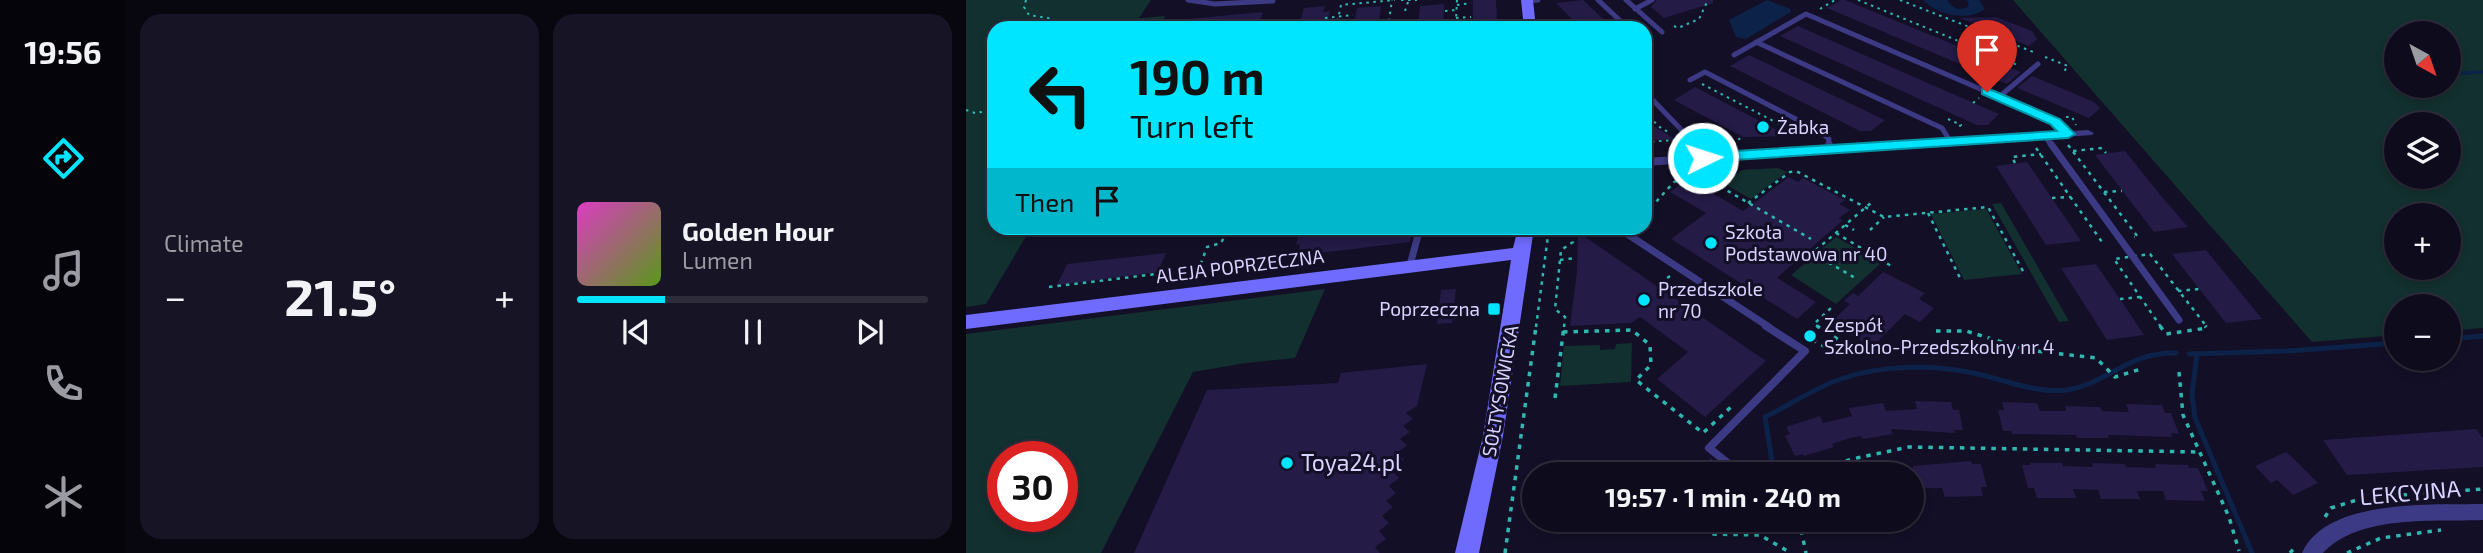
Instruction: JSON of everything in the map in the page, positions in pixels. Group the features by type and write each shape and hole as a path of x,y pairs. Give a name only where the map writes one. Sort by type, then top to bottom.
{"street":[{"path":"1530,21 1531,0"},
{"path":"1652,162 2088,133"},
{"name":"SOŁTYSOWICKA","path":"1467,553 1481,500 1499,401 1513,314 1519,253 1524,235"},
{"name":"ALEJA POPRZECZNA","path":"966,321 1519,253"},
{"name":"LEKCYJNA","path":"2311,553 2318,542 2334,530 2353,523 2375,518 2483,512"}],"lane":[{"path":"1188,0 1215,4 1274,0"},
{"path":"1251,6 1274,0"},
{"path":"1598,0 1620,21"},
{"path":"1626,0 1649,21"},
{"path":"1635,9 1652,0"},
{"path":"1734,55 1806,14 2055,121 2068,134"},
{"path":"1652,23 1662,32"},
{"path":"1756,42 1942,128 1950,141"},
{"path":"1999,97 2038,64"},
{"path":"1690,80 1704,72 1819,131 1829,139 1828,150"},
{"path":"1652,99 1702,150 1703,158"},
{"path":"2045,135 2179,320"},
{"path":"1410,265 1418,235"},
{"path":"1629,235 1805,351 1709,448 1726,462"}],"path":[{"path":"1026,0 1024,7 1029,15 1055,21"},
{"path":"1338,21 1341,5 1393,0 1389,21"},
{"path":"1401,0 1417,0"},
{"path":"1456,19 1457,0"},
{"path":"1674,26 1678,28 1699,19 1708,0"},
{"path":"1858,0 2031,70"},
{"path":"1900,0 2068,66 2062,74"},
{"path":"1405,11 1408,1"},
{"path":"1457,5 1471,3"},
{"path":"1445,11 1456,10"},
{"path":"1325,18 1353,15"},
{"path":"1448,21 1471,17"},
{"path":"1997,38 2001,34"},
{"path":"1973,103 1979,98"},
{"path":"966,110 975,113 987,111"},
{"path":"1652,120 1658,127"},
{"path":"1652,123 1680,141 1652,142"},
{"path":"2028,136 2102,242 2120,239"},
{"path":"2073,150 2102,148 2106,153"},
{"path":"2015,163 2012,157 2041,154"},
{"path":"1796,171 1797,166"},
{"path":"1748,203 1790,172 1796,171 1884,217 1988,206 2024,273"},
{"path":"1652,205 1664,190 1684,176 1700,175 1811,239"},
{"path":"2104,192 2122,191"},
{"path":"2052,198 2071,197"},
{"path":"1803,261 1872,202"},
{"path":"1928,213 1961,280"},
{"path":"1870,230 1884,217"},
{"path":"1845,225 1854,230"},
{"path":"1836,233 1893,267"},
{"path":"1193,284 1207,247 1221,243 1225,235"},
{"path":"1505,553 1548,235"},
{"path":"1555,398 1565,317 1555,309 1561,250 1573,242 1573,235"},
{"path":"1813,253 1857,279"},
{"path":"1560,260 1575,258"},
{"path":"1049,287 1173,272"},
{"path":"2178,291 2199,289"},
{"path":"2120,299 2140,297"},
{"path":"1804,335 1832,349 1847,350 1845,344 1814,324 1832,307"},
{"path":"1563,332 1632,330 1650,345 1650,365 1636,380 1703,433 1741,398"},
{"path":"1936,331 1966,331 2028,350 2096,358 2115,377 2141,369"},
{"path":"2179,372 2183,415 2229,517 2239,551"},
{"path":"1843,462 1909,447 2201,452"},
{"path":"2347,553 2363,543 2381,537 2441,530"},
{"path":"1706,532 1768,535 1790,553"},
{"path":"1801,532 1805,553"}],"green space":[{"path":"966,0 1151,0 1139,18 1165,16 1162,21 987,21 987,235 1027,235 986,304 966,307"},
{"path":"2013,0 2483,0 2483,328 2461,330 2461,294 2384,294 2384,336 2312,342"},
{"path":"1778,168 1787,172 1751,199 1723,183 1742,170"},
{"path":"2001,203 2069,321 2059,322 1992,204"},
{"path":"1986,209 2022,274 1964,280 1931,214"},
{"path":"1836,237 1881,263 1836,304 1791,275"},
{"path":"1325,289 1295,358 1193,372 1101,553 966,553 966,334"},
{"path":"1632,343 1631,382 1560,386 1564,346 1600,345 1600,350 1615,349 1616,344"}],"water":[{"path":"1767,0 1790,9 1791,12 1746,39 1736,37 1729,20"},
{"path":"1923,0 1947,0 1959,9 1969,6 1967,0 1979,0 1985,9 1969,15 1952,15 1936,10"}],"building":[{"path":"1473,0 1496,0 1497,21 1473,21"},
{"path":"1583,0 1606,21 1574,21 1556,3"},
{"path":"1657,0 1713,0 1713,3 1664,18 1651,7"},
{"path":"1841,0 2021,72 2007,84 1827,8"},
{"path":"1444,4 1443,21 1419,21 1420,6"},
{"path":"1325,6 1323,12 1330,11 1328,21 1300,21 1304,8"},
{"path":"1381,6 1379,21 1354,21 1357,8"},
{"path":"1263,12 1260,21 1187,19"},
{"path":"1996,17 2032,31 2037,39 2029,46 1960,18"},
{"path":"1798,26 1999,114 1988,125 1977,125 1780,36"},
{"path":"1749,55 1885,120 1871,131 1860,131 1730,66"},
{"path":"2032,76 2094,102 2100,108 2089,118 2017,88"},
{"path":"1695,87 1788,136 1743,137 1674,100"},
{"path":"1652,125 1677,140 1652,140"},
{"path":"2125,151 2188,227 2154,232 2095,155"},
{"path":"2027,162 2081,241 2046,245 1996,166"},
{"path":"1789,177 1798,182 1803,178 1845,200 1839,204 1850,210 1839,218 1843,220 1777,278 1816,302 1797,319 1671,239 1706,213 1670,192 1688,179 1743,211"},
{"path":"1298,235 1411,235 1410,242 1304,255 1306,249 1299,250 1300,244 1296,245"},
{"path":"1578,235 1582,235 1766,361 1705,417 1657,379 1688,352 1640,317 1631,323 1570,326 1577,271"},
{"path":"2206,250 2262,319 2226,323 2172,254"},
{"path":"1166,253 1158,272 1057,285 1067,264"},
{"path":"2096,264 2144,335 2107,340 2061,268"},
{"path":"1883,272 1925,293 1919,299 1934,308 1920,322 1905,314 1872,347 1830,323 1850,304 1844,301 1853,293 1858,296"},
{"path":"1456,289 1452,323 1437,324 1441,290"},
{"name":"Toya24.pl","path":"1427,364 1417,406 1406,413 1413,419 1403,426 1410,432 1400,439 1407,445 1397,453 1404,459 1391,470 1399,478 1389,486 1396,493 1386,501 1393,507 1382,516 1389,523 1379,531 1386,539 1375,547 1380,553 1134,553 1207,390 1338,383 1341,373"},
{"path":"1915,401 1951,402 1953,410 1959,410 1963,430 1954,430 1955,433 1891,429 1893,434 1863,439 1861,436 1850,438 1832,444 1834,447 1804,456 1795,456 1785,436 1790,434 1786,427 1820,416 1823,423 1852,416 1849,408 1883,403 1886,411 1917,409"},
{"path":"2002,402 2037,403 2040,411 2066,411 2065,406 2100,407 2102,411 2129,412 2126,404 2162,405 2165,413 2171,413 2179,434 2171,433 2172,437 2108,435 2109,438 2077,438 2076,435 2012,434 2011,431 2003,431 1998,410 2004,410"},
{"path":"2476,429 2483,438 2483,467 2347,475 2323,440"},
{"path":"2286,452 2318,483 2293,495 2277,480 2271,483 2255,466"},
{"path":"1971,461 1972,464 1981,464 1987,487 1981,487 1983,496 1945,497 1942,488 1924,488 1924,465"},
{"path":"2030,463 2093,467 2092,463 2125,464 2126,467 2156,468 2155,464 2188,465 2189,468 2198,468 2208,491 2201,491 2205,501 2166,500 2163,491 2137,491 2140,499 2101,499 2098,490 2073,489 2076,498 2037,498 2034,488 2028,488 2022,465"}],"waterway":[{"path":"2461,73 2483,72"},
{"path":"2461,338 2483,336"},
{"path":"2189,354 2289,351 2384,344"},
{"path":"1772,462 1765,417 1821,387 1856,374 1907,367 1941,368 2055,391 2082,386 2144,357 2176,353"},
{"path":"2197,354 2192,394 2195,418 2252,553"}],"place":[{"name":"Żabka","path":"1763,127"},
{"name":"Szkoła Podstawowa nr 40","path":"1711,243"},
{"name":"Przedszkole nr 70","path":"1644,300"},
{"name":"Poprzeczna","path":"1494,309"},
{"name":"Zespół Szkolno-Przedszkolny nr 4","path":"1810,336"},
{"name":"Toya24.pl","path":"1287,463"}],"route":[{"path":"1703,158 2068,134 2055,121 1987,92"}]}
